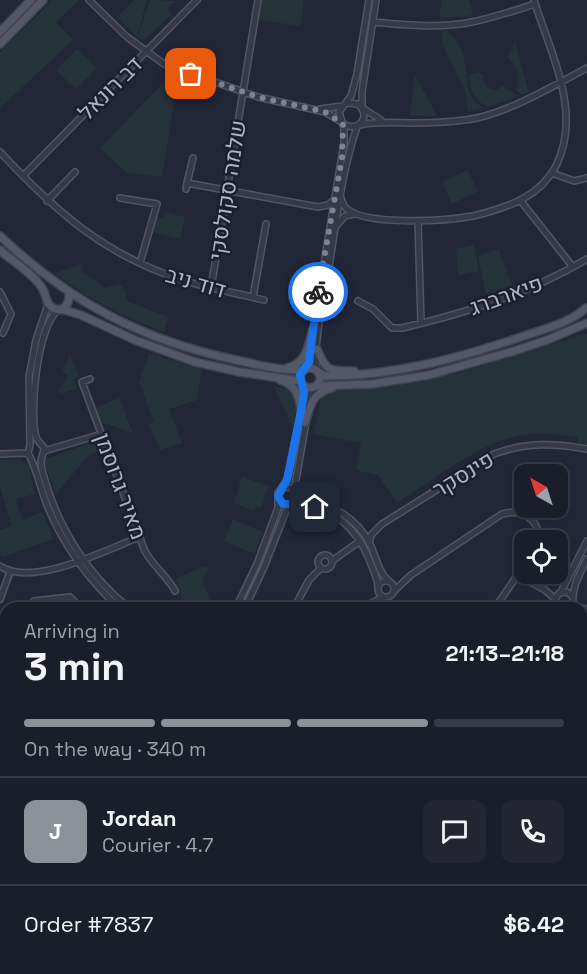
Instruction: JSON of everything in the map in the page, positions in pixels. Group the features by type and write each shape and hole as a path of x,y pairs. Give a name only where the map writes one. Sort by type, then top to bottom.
{"main road":[{"path":"0,32 31,0"},
{"path":"0,44 44,0"},
{"path":"0,236 69,293 106,315 168,342 198,352 276,369 312,368 325,376 390,371 457,357 510,341 566,320 586,306"},
{"path":"0,250 38,283 47,300 59,309 81,315 135,340 175,355 204,364 301,383 310,389 345,384 372,384 429,375 514,351 587,323"},
{"path":"47,300 51,288 60,286"},
{"path":"59,309 68,303 69,293"},
{"path":"586,306 587,318"},
{"path":"276,369 293,366 301,361 306,354 313,329"},
{"path":"570,330 587,329"},
{"path":"317,349 323,364 333,371 390,371"},
{"path":"301,383 300,375 305,369"},
{"path":"316,387 321,380 318,371"},
{"path":"260,375 290,384 299,397 301,411"},
{"path":"305,423 315,396 323,390 345,384"}],"street":[{"path":"90,0 127,37 177,70 243,92 312,108 331,115 349,128 388,122 416,123 473,119 512,105 587,68"},
{"name":"דב רונאל","path":"23,176 197,0"},
{"name":"שלמה סקולסקי","path":"211,288 225,191 258,0"},
{"path":"318,371 315,362 336,226 344,143 339,116 351,96 357,75 369,0"},
{"path":"305,369 310,356 331,221 358,126 364,119 362,92 376,0"},
{"path":"336,226 345,216 356,214 383,219 418,221 470,216 502,208 532,193 552,173 563,147 567,124 566,106 535,2 483,20 450,25 373,22"},
{"path":"312,108 327,109 354,102 374,117 388,122"},
{"name":"דוד ניב","path":"0,152 47,201 94,237 140,263 170,276 264,300"},
{"path":"193,158 187,186 318,207 328,206 338,198"},
{"path":"47,201 75,172"},
{"path":"552,173 574,181 587,178"},
{"name":"דוד ניב","path":"120,198 157,204 140,263"},
{"path":"338,198 345,207 356,214"},
{"path":"520,200 573,267"},
{"path":"318,207 326,212 331,221"},
{"path":"418,221 422,323"},
{"name":"דוד ניב","path":"253,297 266,224"},
{"name":"פיארברג","path":"358,301 373,309 392,328 422,323 502,299 544,282 587,259"},
{"path":"0,292 3,303 11,314 3,333"},
{"path":"47,300 29,377 30,455 50,513 65,542 123,602"},
{"path":"38,443 34,419 35,378 46,330 51,317 59,309"},
{"name":"מאיר גרוסמן","path":"90,379 82,382 146,554 165,575 175,591"},
{"path":"239,602 261,555 278,508 278,493 287,480 304,393 301,383"},
{"path":"248,602 291,504 296,498 295,491 305,423 310,398 316,387"},
{"path":"0,454 43,454 102,435"},
{"path":"30,445 38,443 43,446 43,473 51,500 96,585 113,602"},
{"name":"פינסקר","path":"359,527 370,529 382,524 477,464 504,450 541,444 587,450"},
{"path":"281,489 290,487 340,510 359,527 369,543 381,572 393,584 394,591"},
{"path":"278,499 283,504 307,504 330,513 348,526 360,541 377,579 379,594 385,597"},
{"path":"368,602 381,581 400,580 411,575 502,514 517,512 530,518 538,530"},
{"name":"פינסקר","path":"369,543 371,535 382,524"},
{"path":"0,566 10,572 39,573 81,560 140,537"},
{"path":"321,568 329,569 332,561 360,541"},
{"path":"557,602 587,542"},
{"path":"321,568 318,562 321,557 327,556 332,561"},
{"path":"571,602 575,584 587,559"},
{"path":"297,602 309,580 321,568"},
{"path":"0,599 10,572"},
{"path":"374,602 391,595 411,575"},
{"path":"499,602 514,581"},
{"path":"534,584 560,592 568,592 572,596"},
{"path":"540,587 554,602"},
{"path":"54,602 70,597 75,602"}],"shaded area":[{"path":"52,0 79,0 56,22 73,40 0,108 0,52"},
{"path":"134,0 147,0 137,37 117,17"},
{"path":"150,0 175,1 167,10 172,14 143,41 138,38 138,35"},
{"path":"262,0 304,0 300,26 259,20"},
{"path":"442,0 469,0 473,15 439,19"},
{"path":"442,31 447,31 458,44 463,55 470,93 478,104 485,108 468,112 465,91 446,54"},
{"path":"515,43 529,92 523,95 516,91 517,72 507,57"},
{"path":"77,49 97,68 76,89 56,70"},
{"path":"478,72 484,75 483,80 488,88 496,90 503,86 519,96 488,107 483,105 473,94 470,85 469,75"},
{"path":"172,74 178,77 162,177 127,173 100,148"},
{"path":"415,75 437,116 410,116"},
{"path":"467,170 478,191 452,204 442,182"},
{"path":"165,212 185,217 180,239 155,233 153,230 156,217 164,219"},
{"path":"474,245 479,271 458,275 456,249"},
{"path":"499,249 513,290 487,299 478,256"},
{"path":"82,264 83,272 105,288 119,284 123,286 127,301 168,317 164,332 107,307 55,273"},
{"path":"587,333 587,445 578,444 578,437 550,434 530,434 506,439 457,463 397,503 378,475 356,470 361,443 314,434 322,395 333,388 407,382 462,372"},
{"path":"149,353 202,370 197,400 169,409 182,443 160,450 149,424 154,422 139,382"},
{"path":"70,355 79,377 73,380 77,388 60,394 58,390 68,376 62,371"},
{"path":"274,386 287,389 294,398 296,407 293,429"},
{"path":"119,398 133,433 99,421 94,409"},
{"path":"98,442 102,449 86,458 56,494 44,462 46,459"},
{"path":"20,459 29,466 35,494 16,499 22,520 42,512 54,539 2,557 0,530 12,526 0,488 0,460"},
{"path":"242,477 269,486 261,508 256,507 254,511 234,503"},
{"path":"233,519 263,532 254,554 224,541"},
{"path":"201,567 210,568 202,580 209,598 216,602 180,602 182,599 176,579"}],"way so far":[{"path":"191,74 258,97 325,112 343,124 342,158 318,292"}],"route":[{"path":"315,507 304,504 283,504 279,501 278,496 287,480 291,464 304,393 300,375 309,362 318,292"}]}
